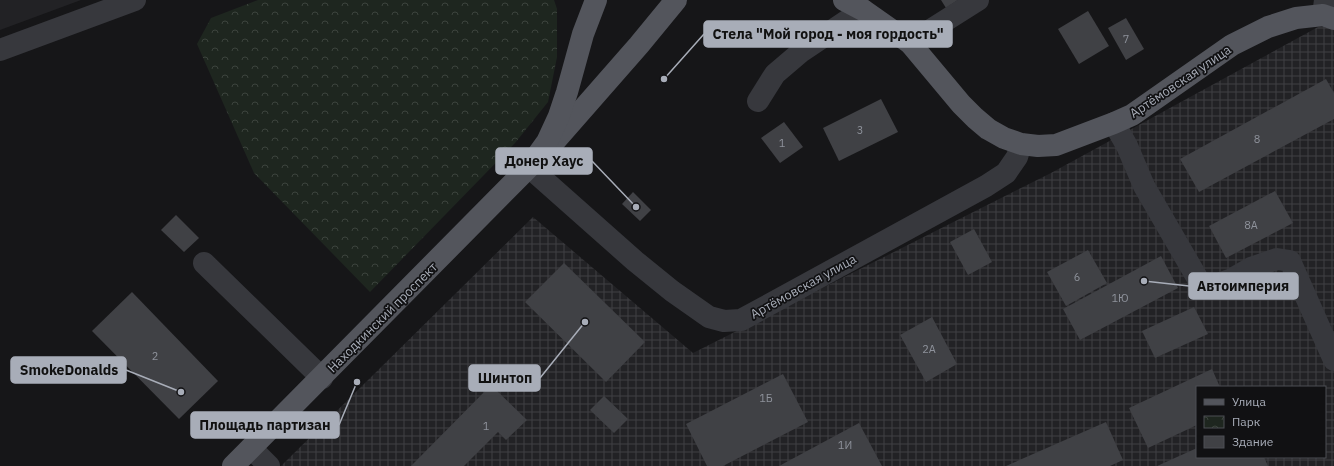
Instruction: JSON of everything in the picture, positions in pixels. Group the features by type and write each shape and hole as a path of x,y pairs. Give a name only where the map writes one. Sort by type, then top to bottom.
{"main road":[{"path":"529,167 547,142 558,116 567,92 583,34 596,0"},
{"path":"529,167 535,163 639,45 676,0"},
{"name":"Артёмовская улица","path":"853,5 910,43 961,104 974,118 988,129 1004,138 1021,144 1038,146 1056,145 1132,115 1232,45 1268,27 1296,18 1327,12"},
{"name":"Находкинский проспект","path":"233,466 322,378 529,167"}],"street":[{"path":"0,50 135,0"},
{"path":"910,43 978,0"},
{"path":"758,101 775,74 853,5"},
{"path":"1114,123 1135,164 1144,186 1199,281 1213,286 1232,279 1251,268 1277,259 1290,261 1334,360"},
{"name":"Артёмовская улица","path":"529,167 635,262 672,291 709,317 724,321 741,320 986,186 1006,174 1017,157 1021,144"},
{"path":"204,263 322,378"},
{"path":"251,448 269,466"}],"shaded area":[{"path":"0,0 81,0 0,30"},
{"path":"1329,21 1334,28 1334,466 281,466 533,217 693,353 1051,173"}],"green space":[{"path":"258,0 554,0 557,9 557,57 548,102 515,143 370,292 254,173 197,44 211,18"}],"building":[{"path":"941,0 958,0 946,8"},
{"path":"1088,11 1109,46 1079,64 1058,29"},
{"path":"1126,18 1144,49 1126,60 1108,28"},
{"path":"1326,79 1334,93 1334,119 1199,192 1180,159"},
{"path":"881,99 898,132 839,161 823,128"},
{"path":"784,122 803,147 780,163 761,138"},
{"path":"1275,191 1293,223 1226,258 1209,226"},
{"path":"633,192 651,210 640,221 622,204"},
{"path":"176,215 199,238 184,252 161,230"},
{"path":"974,229 992,262 968,275 950,242"},
{"path":"1088,250 1107,283 1066,306 1047,272"},
{"path":"1161,256 1178,288 1080,340 1063,309"},
{"path":"564,263 645,342 606,382 525,302"},
{"path":"132,292 218,381 179,419 92,331"},
{"path":"1194,307 1208,334 1155,358 1142,331"},
{"path":"932,317 957,364 926,382 900,335"},
{"path":"1212,369 1220,386 1196,386 1196,425 1148,448 1129,408"},
{"path":"783,374 808,422 723,466 707,466 686,424"},
{"path":"491,385 527,420 506,440 498,432 464,466 411,466"},
{"path":"604,396 628,419 614,433 590,410"},
{"path":"1106,422 1123,460 1110,466 1006,466"},
{"path":"859,423 882,466 779,466"},
{"path":"1196,448 1196,458 1264,458 1268,466 1157,466"}],"place":[{"name":"Стела \"Мой город - моя гордость\"","path":"664,79"},
{"name":"Донер Хаус","path":"636,207"},
{"name":"Автоимперия","path":"1144,281"},
{"name":"Шинтоп","path":"585,322"},
{"name":"Площадь партизан","path":"357,382"},
{"name":"SmokeDonalds","path":"181,392"}]}
